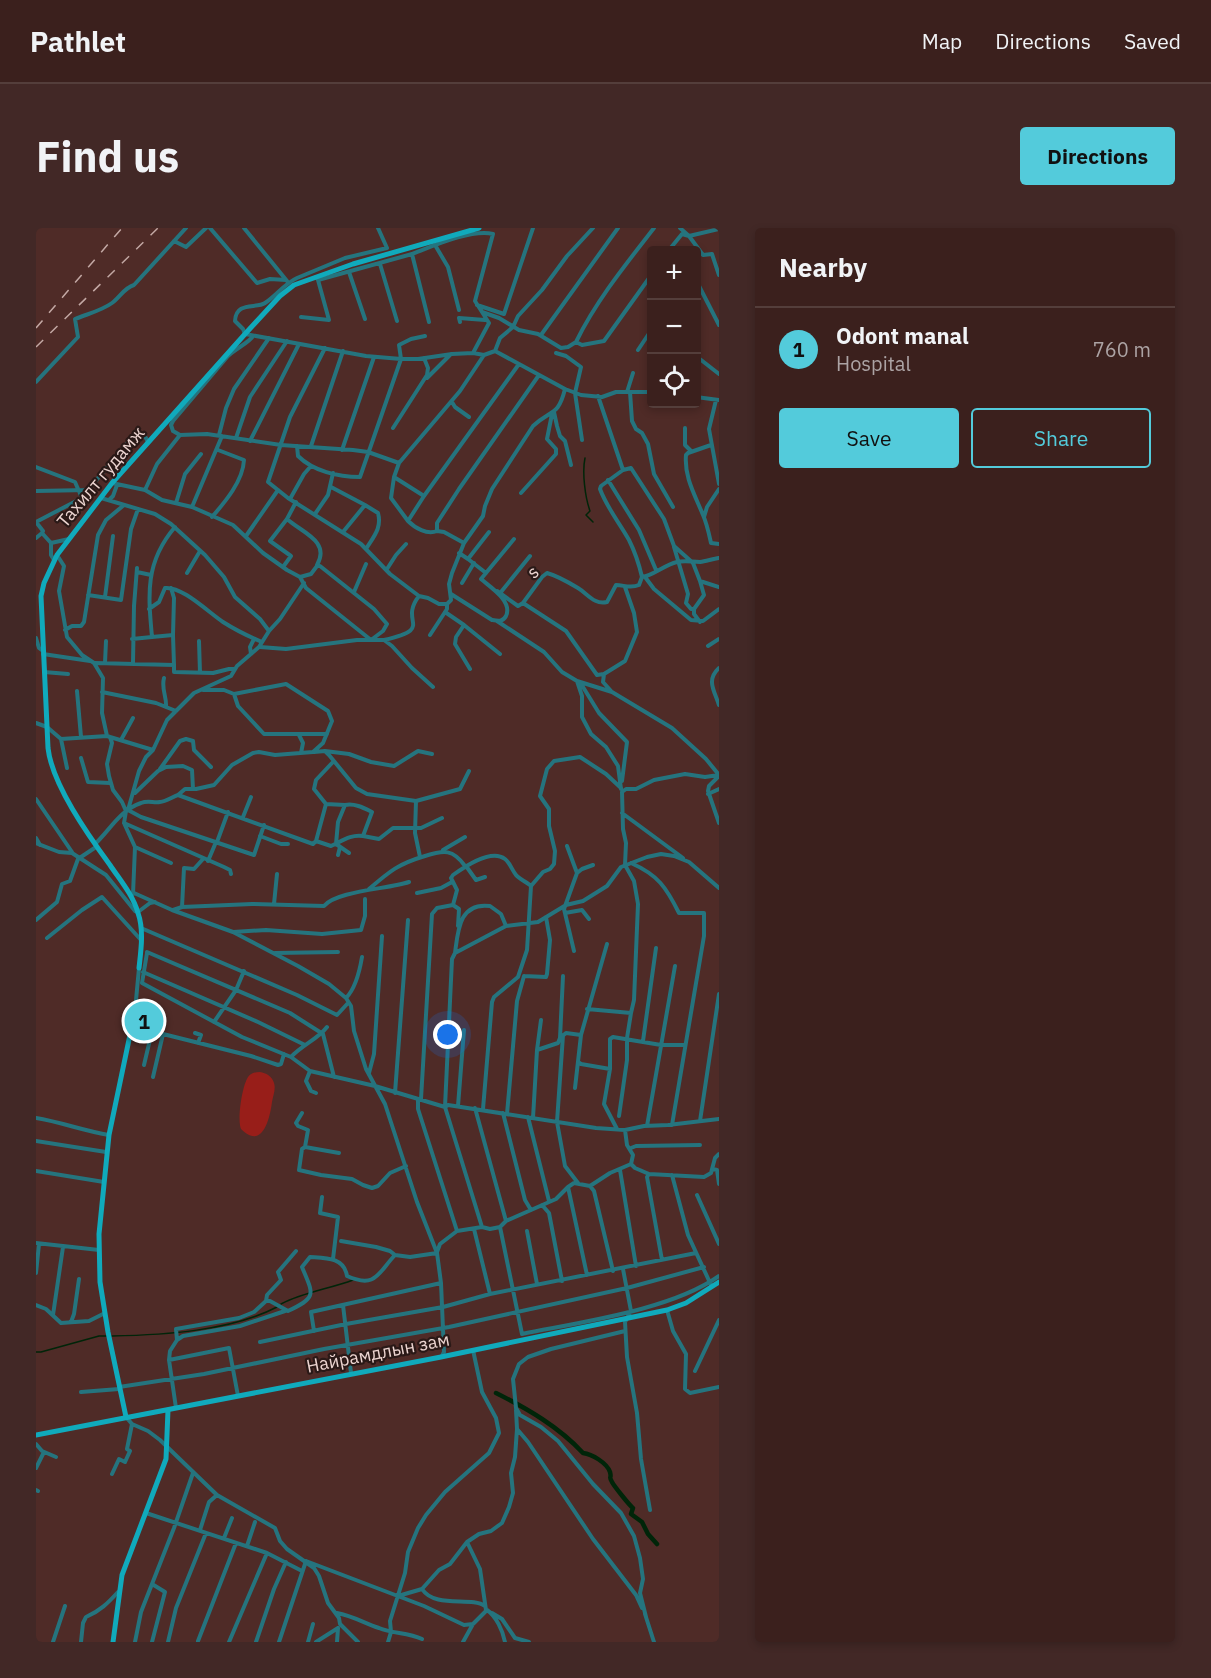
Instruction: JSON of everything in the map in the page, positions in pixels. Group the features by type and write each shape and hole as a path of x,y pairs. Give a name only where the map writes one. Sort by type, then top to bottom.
{"main road":[{"name":"Тахилт гудамж","path":"141,970 141,928 132,895 96,845 67,798 51,766 44,672 40,650 38,596 56,557 100,498 115,484 148,442 174,416 244,334 280,296 294,285 317,279 354,264 435,243 479,228"},
{"path":"126,1417 105,1314 100,1281 99,1250 106,1152 135,1011"},
{"name":"Найрамдлын зам","path":"36,1435 441,1357 667,1310 686,1303 719,1282"},
{"path":"113,1642 122,1575 163,1470 167,1447 168,1410"}],"street":[{"path":"36,382 78,337 75,319 113,303 128,287 134,285 186,228"},
{"path":"174,241 186,247 208,228 258,283 270,279 288,281"},
{"path":"244,228 288,281"},
{"path":"378,228 390,255"},
{"path":"476,304 504,314 533,228"},
{"path":"495,351 499,340 513,327 518,316 593,228"},
{"path":"541,335 618,228"},
{"path":"481,312 499,318 513,327 541,335 561,348 568,347 576,342 621,272 654,228"},
{"path":"680,228 703,255 719,252"},
{"path":"672,246 682,234 689,236 719,229"},
{"path":"301,317 328,320 317,279 412,254 435,243 483,232 493,234 478,286 476,304 489,323 473,353"},
{"path":"435,243 448,267 459,310"},
{"path":"387,248 345,258 288,281 264,303 249,305 238,313 235,321 243,329 244,334 374,357 417,359 452,354 484,355 495,351 575,393 597,396 616,392 647,392"},
{"path":"412,254 429,322"},
{"path":"712,254 718,272"},
{"path":"380,263 397,321"},
{"path":"349,272 365,320"},
{"path":"576,342 582,345 604,340 647,280"},
{"path":"701,290 719,325"},
{"path":"460,322 459,318 486,320"},
{"path":"638,350 647,335"},
{"path":"193,394 228,356 238,347 250,341 253,336"},
{"path":"297,446 298,456 311,466 333,473 360,477 401,359 399,344 425,336"},
{"path":"192,507 218,450 226,408 234,389 268,338"},
{"path":"236,438 250,397 287,341"},
{"path":"250,441 299,344"},
{"path":"325,348 290,417 268,479 290,499 344,532 366,549 419,596 439,604 447,604"},
{"path":"311,446 343,351"},
{"path":"556,353 566,356 581,368 575,393 582,440"},
{"path":"425,379 452,354"},
{"path":"464,543 444,532 432,533 420,529 408,521 391,498 399,463 452,402 484,355"},
{"path":"342,450 374,357"},
{"path":"393,428 429,372 424,357"},
{"path":"701,360 719,374"},
{"path":"408,521 519,364"},
{"path":"633,373 628,392 632,421 648,444 654,474 673,507"},
{"path":"436,531 437,523 459,489 539,375"},
{"path":"521,493 555,454 556,449 548,439 554,413 562,401 565,389"},
{"path":"597,396 623,470"},
{"path":"701,398 717,400 709,429 719,484"},
{"path":"452,402 469,417"},
{"path":"554,413 571,465"},
{"path":"430,634 451,600 449,584 459,553 483,516 484,506 492,489 527,435 541,419 554,413"},
{"path":"174,416 171,429 180,435 220,436 281,445 368,452 399,463"},
{"path":"685,428 685,445 692,451"},
{"path":"145,490 157,464 180,435"},
{"path":"36,491 88,490 130,440 142,436 148,442"},
{"path":"711,446 686,455 687,477 704,518 711,543 719,544"},
{"path":"212,517 230,493 245,462 218,450"},
{"path":"176,503 185,474 201,454"},
{"path":"290,499 311,466"},
{"path":"36,467 75,482 80,490 81,500 36,522 51,543 51,555 64,566 59,591 67,638 92,662 103,678 102,713 112,743 107,764 111,783 127,811 254,855 264,825"},
{"path":"694,609 686,603 688,594 664,519 631,468 623,470 608,480 600,489 628,538 643,577 691,620 700,622 719,609"},
{"path":"315,514 328,495 333,473"},
{"path":"394,477 424,496"},
{"path":"608,480 639,530 656,570"},
{"path":"109,500 113,496 115,484 145,490 162,500 192,507 233,525 257,548 300,577 306,588 370,640"},
{"path":"330,487 378,513 380,524 378,531 366,549"},
{"path":"704,518 707,507 719,489"},
{"path":"246,536 278,490"},
{"path":"100,498 155,514 175,528 224,577 235,597 269,631"},
{"path":"283,567 291,556 270,541 287,519 296,502"},
{"path":"65,630 72,626 81,626 84,622 94,554 101,527 124,504"},
{"path":"344,532 365,505"},
{"path":"88,595 121,600 131,529 138,509"},
{"path":"287,519 318,541 322,555 311,574 300,577"},
{"path":"152,637 148,589 161,545 175,528"},
{"path":"468,559 489,532"},
{"path":"36,538 42,533"},
{"path":"105,597 113,536"},
{"path":"51,543 69,539"},
{"path":"513,539 482,580 518,606 524,603 566,631 597,675 604,674 625,661 637,632 634,613 625,587 639,585 643,577 679,562 692,560 700,562 719,558"},
{"path":"387,569 406,544"},
{"path":"674,546 692,560 700,581 704,595 694,609 694,614 700,622"},
{"path":"187,573 200,551"},
{"path":"459,553 486,573"},
{"path":"498,592 530,556"},
{"path":"462,583 474,563"},
{"path":"354,592 366,564"},
{"path":"317,566 354,592 387,624 383,631 370,640"},
{"path":"133,663 132,639 137,570 151,575"},
{"name":"s","path":"524,603 547,573 566,581 595,602 607,602 616,585 625,587"},
{"path":"700,581 719,587"},
{"path":"194,693 231,676 235,669 259,647 269,631 280,620 304,582"},
{"path":"149,609 159,602 165,588 171,588 181,592 226,624 262,642"},
{"path":"171,588 174,598 174,672 213,673 235,669"},
{"path":"497,621 503,619 507,614 507,608 498,592"},
{"path":"450,593 544,651 562,672 577,681 612,692 672,728 706,759 719,775"},
{"path":"259,647 286,649 401,637 410,633 414,623 412,608 419,596"},
{"path":"445,612 500,654"},
{"path":"464,625 456,637 455,644 470,669"},
{"path":"132,639 173,635"},
{"path":"36,638 40,650 92,662 174,665"},
{"path":"251,654 250,647 254,639"},
{"path":"708,646 719,639"},
{"path":"384,640 433,687"},
{"path":"105,663 106,641"},
{"path":"199,641 200,673"},
{"path":"719,668 713,674 710,683 719,705"},
{"path":"44,672 68,674"},
{"path":"604,674 603,682 612,692"},
{"path":"164,678 163,690 167,700 165,707"},
{"path":"577,681 599,713 627,742 621,790"},
{"path":"313,752 323,743 332,719 328,711 286,684 234,694 218,690 200,690 194,693 167,720 153,750 146,756 139,771 124,823 135,847 132,895 233,932 329,984 347,1000 351,1006 354,1031 369,1074 385,1104 426,1228 437,1253 443,1307 444,1352 441,1357"},
{"path":"580,686 582,717 591,734 606,747 618,766 628,864 638,904 634,1000 627,1038 627,1060 619,1116"},
{"path":"77,691 81,737"},
{"path":"102,692 144,700 176,711"},
{"path":"234,694 238,706 260,731 268,735 327,734"},
{"path":"120,740 133,718"},
{"path":"36,723 47,727 61,738 67,768"},
{"path":"299,734 303,743 301,753"},
{"path":"61,738 109,736 153,750"},
{"path":"133,796 155,774 180,741 186,739 193,741 194,750 211,767"},
{"path":"325,751 356,788 367,794 416,801 460,789 469,771"},
{"path":"36,920 57,902 62,884 70,881 78,859 96,845 127,811 142,802 161,802 178,795 185,789 214,785 232,765 253,753 275,755 325,751 349,754 371,762 394,766 418,751 432,754"},
{"path":"518,977 527,950 531,886 543,872 554,864 555,851 549,826 549,809 540,796 547,769 554,761 580,757 606,774 621,790"},
{"path":"81,758 88,782 111,783"},
{"path":"333,762 316,780 314,789 326,804 350,804 372,812 363,836"},
{"path":"155,774 166,767 189,768 192,770 193,789"},
{"path":"621,790 636,789 654,780 685,774 705,777 719,775"},
{"path":"719,775 709,786 708,794 719,823"},
{"path":"708,794 719,789"},
{"path":"178,795 183,799 243,817 313,844 316,841 327,845 338,845 355,834 379,839 393,828 421,828 442,818"},
{"path":"243,817 251,797"},
{"path":"36,799 72,853 109,878 134,911 138,912 155,902"},
{"path":"416,801 415,828 420,857"},
{"path":"316,841 326,804"},
{"path":"338,855 338,822 345,805"},
{"path":"182,907 184,868 194,869 205,860 217,842 228,812"},
{"path":"622,813 689,862 719,888"},
{"path":"124,823 230,870 231,874"},
{"path":"260,836 281,844 288,844"},
{"path":"369,890 402,862 454,845 465,837"},
{"path":"36,838 38,844 59,852 72,853"},
{"path":"338,845 350,853"},
{"path":"567,846 577,873"},
{"path":"135,847 171,863"},
{"path":"438,851 451,852 458,856 476,880 485,877"},
{"path":"453,905 457,890 451,878 475,860 498,855 505,859 517,877 531,886"},
{"path":"455,953 506,926 538,922 566,905 583,901 607,886 621,867 628,864 661,855 674,856 689,862"},
{"path":"628,864 651,873 667,889 679,913 704,913 704,936 672,1125"},
{"path":"574,951 565,913 566,905 577,873 593,866"},
{"path":"274,904 277,874"},
{"path":"172,910 182,907 274,904 324,906 327,902 342,896 393,888 409,882"},
{"path":"417,893 441,888 452,882"},
{"path":"47,938 102,897 141,940"},
{"path":"233,932 266,930 322,934 361,930 365,899"},
{"path":"57,902 63,902"},
{"path":"457,1231 418,1109 432,914 437,908 453,905 459,909 455,953 452,959 445,1107 482,1227"},
{"path":"458,926 470,910 486,905 501,914 506,926"},
{"path":"565,913 582,910 589,919"},
{"path":"483,1109 492,1002 494,997 518,977 546,977 550,940 546,917"},
{"path":"395,1093 408,920"},
{"path":"141,928 244,971 337,1015 347,1000 360,970 362,957"},
{"path":"369,1074 374,1054 382,936"},
{"path":"575,1088 581,1035 607,944"},
{"path":"643,1041 656,948"},
{"path":"141,950 290,1013 322,1034 334,1077"},
{"path":"272,953 338,952"},
{"path":"147,953 141,970 142,983 242,1036 291,1057 310,1071 375,1086 445,1107 448,1105 483,1109 557,1122 625,1130 719,1119"},
{"path":"647,1126 675,966"},
{"path":"141,970 305,1045"},
{"name":"Тахилт гудамж","path":"135,1011 141,970"},
{"path":"214,1022 236,990 244,971"},
{"path":"524,976 517,1001 505,1113 525,1200 531,1210"},
{"path":"563,976 557,1122 565,1166 578,1184"},
{"path":"700,1121 719,994"},
{"path":"587,1009 631,1013"},
{"path":"150,1019 147,1030 278,1065 281,1064 284,1054"},
{"path":"541,1020 530,1118 549,1201"},
{"path":"291,1057 322,1034 327,1027"},
{"path":"458,1106 464,1030"},
{"path":"144,1065 152,1031"},
{"path":"195,1033 201,1035 198,1043"},
{"path":"537,1050 558,1043 561,1036 566,1033 581,1035"},
{"path":"153,1077 163,1034"},
{"path":"617,1129 604,1104 610,1069 610,1039 613,1037 627,1038 661,1045 685,1046"},
{"path":"578,1062 610,1069"},
{"path":"310,1071 306,1081 311,1091 316,1093"},
{"path":"475,1108 506,1221"},
{"path":"302,1113 296,1123 308,1130 299,1170 352,1179 372,1188 378,1186 390,1173 406,1166"},
{"path":"36,1118 109,1135"},
{"path":"590,1186 610,1173 631,1164 633,1155 631,1148 627,1145 625,1130"},
{"path":"36,1140 106,1152"},
{"path":"631,1148 700,1144"},
{"path":"305,1147 339,1154"},
{"path":"631,1164 638,1170 650,1174 704,1177 710,1174 715,1158 719,1154"},
{"path":"713,1169 716,1170 719,1184"},
{"path":"620,1170 636,1266"},
{"path":"36,1171 104,1182"},
{"path":"650,1174 647,1178 662,1260"},
{"path":"672,1175 686,1226 711,1285"},
{"path":"437,1253 440,1244 457,1231 500,1227 506,1221 522,1216 556,1199 574,1183 590,1186 594,1191 613,1271"},
{"path":"568,1187 587,1275"},
{"path":"697,1195 719,1244"},
{"path":"322,1197 320,1213 338,1217 333,1259"},
{"path":"542,1205 549,1213 562,1281"},
{"path":"500,1227 519,1311 522,1334 520,1341"},
{"path":"474,1229 490,1294"},
{"path":"527,1231 537,1284"},
{"path":"340,1241 376,1247 395,1255 421,1257 437,1253"},
{"path":"36,1273 38,1244 99,1250"},
{"path":"52,1316 63,1247"},
{"path":"177,1340 176,1329 238,1318 254,1312 266,1301 267,1296 281,1280 278,1272 280,1268 296,1251"},
{"path":"260,1342 443,1307 513,1289 696,1253"},
{"path":"176,1408 169,1360 170,1351 177,1340 183,1336 240,1326 288,1311 304,1303 309,1297 311,1288 302,1267 310,1257 333,1259 342,1263 347,1276 360,1282 375,1278 395,1255"},
{"path":"81,1392 172,1379 349,1346 627,1288 704,1268"},
{"path":"623,1269 631,1310 626,1318 625,1331 641,1459 650,1510"},
{"path":"522,1334 677,1298 711,1285 719,1276"},
{"path":"71,1322 79,1280"},
{"path":"314,1331 311,1312 441,1283"},
{"path":"266,1301 288,1311"},
{"path":"36,1305 46,1309 61,1323 89,1321 105,1314"},
{"path":"343,1305 351,1373"},
{"path":"648,1306 648,1314"},
{"path":"667,1310 673,1331 686,1354 685,1389 690,1393 719,1387"},
{"path":"695,1371 719,1320"},
{"path":"397,1596 422,1589 439,1570 450,1564 467,1542 502,1523 513,1494 511,1473 515,1457 517,1429 514,1374 519,1364 528,1357 550,1349 625,1331"},
{"path":"169,1360 229,1348 238,1396"},
{"path":"388,1642 391,1632 390,1622 405,1573 408,1552 426,1515 445,1492 489,1453 499,1433 496,1418 482,1392 473,1350"},
{"path":"516,1407 520,1415 541,1427 558,1441 593,1484 621,1513 634,1536 640,1558 642,1579 640,1593 654,1642"},
{"path":"126,1417 132,1424 147,1431 167,1447 217,1495 275,1528 287,1549 315,1568 328,1603 336,1613 339,1626 337,1642"},
{"path":"112,1474 119,1459 125,1462 130,1451 127,1449 132,1424"},
{"path":"517,1429 593,1539 636,1595 646,1617"},
{"path":"36,1444 44,1452 56,1457"},
{"path":"36,1468 44,1452"},
{"path":"135,1642 137,1626 193,1473"},
{"path":"200,1530 209,1502 217,1495"},
{"path":"145,1513 267,1553 302,1571"},
{"path":"224,1538 232,1518"},
{"path":"247,1546 255,1522"},
{"path":"168,1642 176,1608 206,1532"},
{"path":"467,1542 480,1569 488,1610 502,1619 515,1638 529,1642"},
{"path":"198,1641 236,1543"},
{"path":"230,1642 267,1553"},
{"path":"306,1561 424,1606 464,1625 473,1624"},
{"path":"279,1642 306,1561"},
{"path":"256,1642 274,1588 286,1562"},
{"path":"152,1584 165,1592 152,1642"},
{"path":"422,1589 424,1593 439,1599 458,1603 481,1603 501,1629 505,1642"},
{"path":"81,1642 86,1617 105,1607 118,1592"},
{"path":"53,1642 65,1606"},
{"path":"463,1642 473,1624 488,1610"},
{"path":"336,1613 352,1616 391,1632 407,1633 422,1639"},
{"path":"308,1642 314,1624"},
{"path":"339,1626 358,1642"},
{"path":"316,1642 339,1626"},
{"path":"348,1633 348,1641"}],"shaded area":[{"path":"260,1072 272,1078 275,1090 267,1123 260,1134 255,1136 241,1129 240,1111 248,1077"}],"waterway":[{"path":"585,458 584,485 590,511 586,515 593,522"},
{"path":"281,1304 299,1296 353,1280"},
{"path":"112,1336 197,1330 239,1322 277,1307"},
{"path":"36,1352 106,1336"},
{"path":"496,1393 542,1419 583,1453 603,1462 613,1484 633,1508 631,1514 642,1522 648,1534 657,1544"}],"railway":[{"path":"36,328 122,228"},
{"path":"36,347 158,228"}],"place":[{"name":"Odont manal","path":"144,1021"}]}
